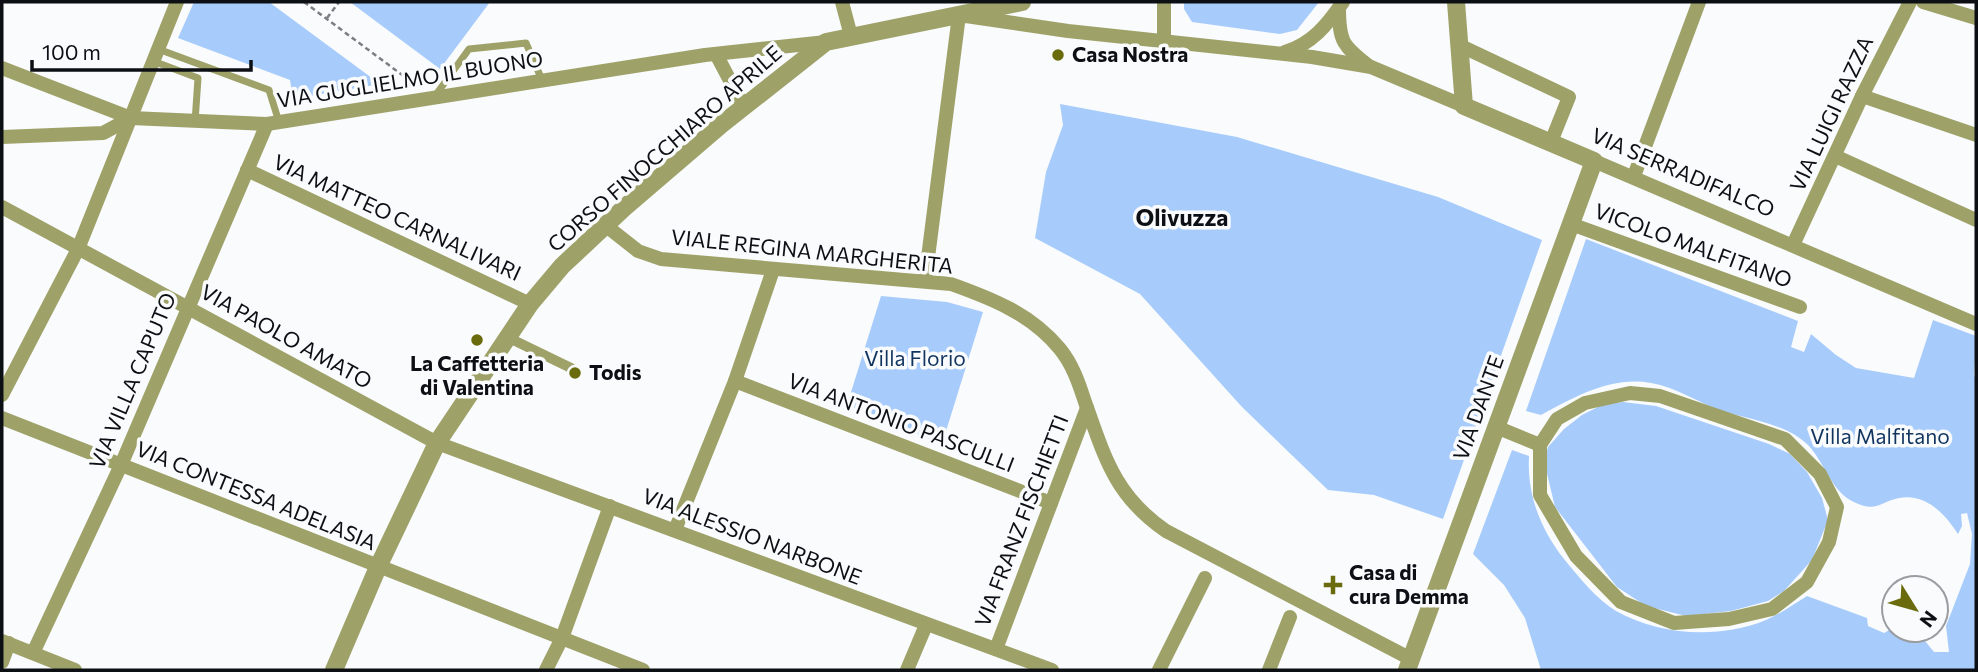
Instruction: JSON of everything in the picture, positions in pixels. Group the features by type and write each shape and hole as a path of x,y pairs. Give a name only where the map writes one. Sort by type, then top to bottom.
{"street":[{"path":"2,395 78,249 177,2"},
{"path":"842,2 851,36"},
{"name":"CORSO FINOCCHIARO APRILE","path":"334,670 378,566 437,443 530,304 562,266 605,225 744,107 826,42 1022,2"},
{"path":"1164,2 1164,41"},
{"path":"1456,2 1464,106"},
{"path":"1634,176 1699,2"},
{"name":"VIA LUIGI RAZZA","path":"1793,245 1862,96 1910,2"},
{"path":"1923,2 1976,18"},
{"path":"1280,54 1303,47 1322,30 1341,5"},
{"path":"1341,5 1339,28 1345,47 1371,67"},
{"path":"925,281 959,15 1068,31 1280,54 1371,67"},
{"name":"VIA GUGLIELMO IL BUONO","path":"2,137 103,133 131,118 273,123 716,54 826,42"},
{"path":"1461,46 1569,97 1551,142"},
{"path":"716,54 744,107"},
{"name":"VIA SERRADIFALCO","path":"1371,67 1634,176 1976,324"},
{"path":"2,68 131,118"},
{"path":"1862,96 1976,135"},
{"name":"VIA VILLA CAPUTO","path":"33,653 121,465 247,170 273,123"},
{"path":"1835,156 1976,220"},
{"name":"VIA DANTE","path":"1409,664 1594,161"},
{"name":"VIA MATTEO CARNALIVARI","path":"247,170 530,304"},
{"name":"VIA PAOLO AMATO","path":"2,207 437,443"},
{"name":"VICOLO MALFITANO","path":"1571,224 1800,307"},
{"name":"VIALE REGINA MARGHERITA","path":"605,225 638,251 661,259 951,284 996,300 1028,318 1060,349 1074,370 1110,470 1126,495 1146,517 1166,531 1409,664"},
{"path":"675,530 735,381 773,270"},
{"path":"507,337 571,368"},
{"name":"VIA ANTONIO PASCULLI","path":"735,381 1051,503"},
{"path":"1630,393 1660,396 1786,439 1820,474 1837,507 1829,542 1807,582 1772,608 1728,619 1674,623 1621,602 1576,556 1541,495 1540,446 1557,419 1585,404 1630,393"},
{"name":"VIA FRANZ FISCHIETTI","path":"996,649 1087,408"},
{"name":"VIA CONTESSA ADELASIA","path":"2,418 643,670"},
{"path":"1496,427 1540,446"},
{"name":"VIA ALESSIO NARBONE","path":"437,443 1052,670"},
{"path":"546,670 562,638 610,506"},
{"path":"1159,670 1205,578"},
{"path":"1269,670 1290,617"},
{"path":"907,670 926,625"},
{"path":"2,662 6,642 75,670"}],"lane":[{"path":"433,98 469,49 526,43 542,81"},
{"path":"156,55 198,78 195,122"},
{"path":"156,55 269,90 273,123"}],"path":[{"path":"304,2 433,98"},
{"path":"327,18 339,2"}],"green space":[{"path":"194,2 269,2 380,84 293,99 290,80 178,38"},
{"path":"350,2 490,2 440,69"},
{"path":"1184,2 1319,2 1297,30 1280,34 1192,22 1184,9"},
{"path":"1060,104 1237,137 1438,197 1542,240 1443,519 1374,495 1328,490 1242,407 1140,294 1035,238 1046,172 1063,125"},
{"name":"Villa Malfitano","path":"1586,239 1798,321 1791,347 1804,352 1811,334 1856,368 1914,378 1933,320 1976,336 1976,670 1541,670 1525,618 1504,585 1473,554 1512,450 1529,456 1530,484 1542,523 1564,559 1588,587 1616,611 1652,626 1671,630 1710,632 1748,626 1782,612 1807,596 1867,618 1868,626 1880,631 1880,644 1927,644 1934,652 1949,652 1950,616 1970,564 1972,534 1967,513 1961,514 1962,526 1958,534 1941,513 1918,499 1899,498 1873,507 1854,502 1840,492 1808,445 1790,432 1716,409 1670,388 1636,382 1608,385 1567,401 1541,415 1526,411"},
{"name":"Villa Florio","path":"881,296 947,302 983,312 942,444 847,405"},
{"name":"Villa Malfitano","path":"1623,402 1656,406 1769,444 1790,454 1807,472 1822,498 1828,520 1812,560 1784,591 1768,601 1731,611 1686,616 1646,606 1617,587 1555,507 1544,461 1548,447 1564,429 1582,415 1604,404"}],"place":[{"name":"Casa Nostra","path":"1058,55"},
{"name":"La Caffetteria di Valentina","path":"477,340"},
{"name":"Todis","path":"575,373"},
{"name":"Casa di cura Demma","path":"1333,585"}],"district":[{"name":"Olivuzza","path":"1182,218"}]}
